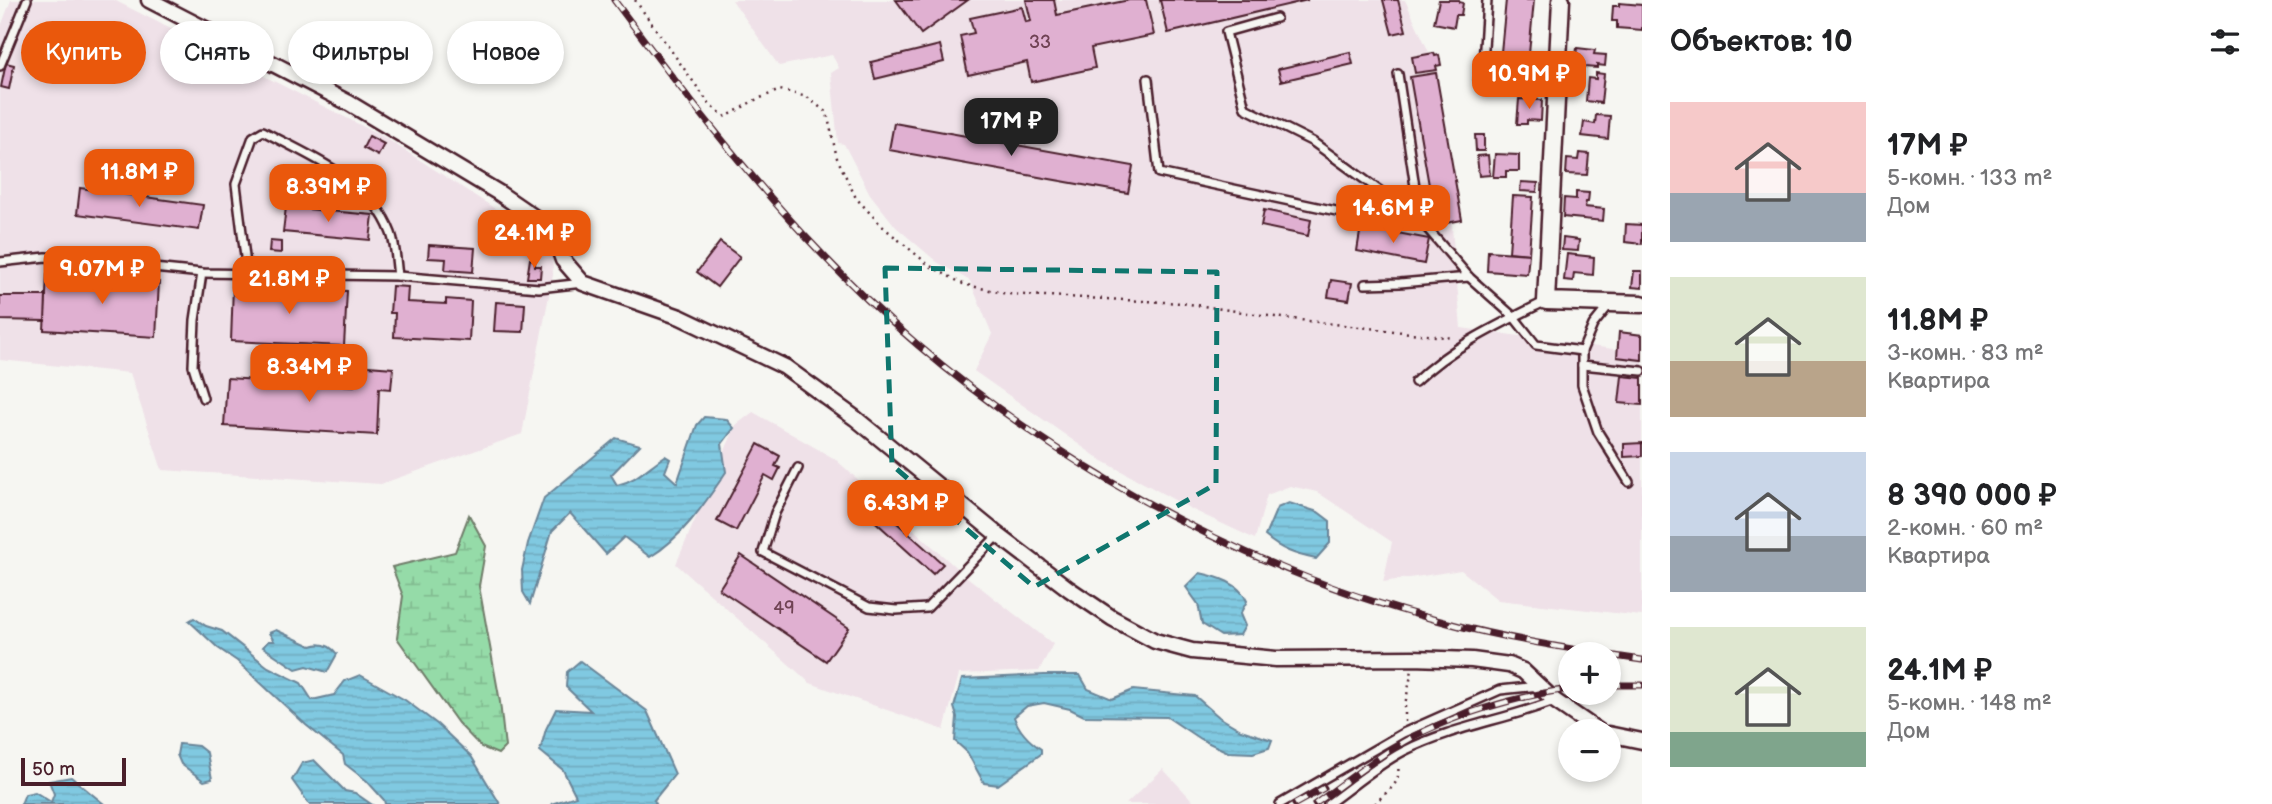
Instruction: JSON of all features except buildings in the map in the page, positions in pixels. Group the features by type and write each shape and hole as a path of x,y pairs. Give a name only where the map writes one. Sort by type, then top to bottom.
{"street":[{"path":"149,0 349,103 499,193 537,219 555,238 563,260 583,283 680,317 785,367 855,418 998,535 1069,589 1112,618 1155,641 1192,650 1276,659 1472,660 1516,668 1579,719"},
{"path":"1561,0 1546,301 1642,304"},
{"path":"1482,79 1556,87"},
{"path":"1621,737 1642,741"}],"lane":[{"path":"0,66 27,0"},
{"path":"1482,79 1487,0"},
{"path":"1276,18 1226,32 1245,108 1313,142 1420,219 1469,276 1514,317 1536,345 1582,351"},
{"path":"1398,75 1420,219"},
{"path":"1149,79 1159,173 1341,212 1420,219"},
{"path":"247,273 236,184 253,137 263,131 351,180 379,207 392,236 398,276"},
{"path":"0,262 46,257 202,273 398,276 539,288 583,283"},
{"path":"202,273 195,320 193,366 203,398"},
{"path":"1365,284 1469,276"},
{"path":"1415,382 1435,363 1546,301"},
{"path":"1610,303 1593,326 1582,351 1582,385 1598,432 1629,482"},
{"path":"1582,365 1642,371"},
{"path":"798,468 775,513 763,552 869,607 896,610 927,608 998,535"},
{"path":"1280,804 1403,733 1500,690 1540,686"},
{"path":"1328,804 1403,752 1437,737 1523,713 1555,701"}],"path":[{"path":"635,0 710,105 726,117 753,101 780,90 807,97 827,113 837,158 856,198 882,226 930,266 962,284 1007,294 1183,303 1450,338 1463,336"}],"highlighted area":[{"path":"885,268 1217,272 1216,484 1034,587 892,465"}],"shaded area":[{"path":"11,0 114,0 160,23 160,84 274,84 274,81 384,137 528,230 552,251 553,275 522,434 381,484 162,470 130,373 0,360 0,29"},
{"path":"732,0 1405,0 1438,72 1461,328 1642,353 1642,616 1498,600 1461,570 1383,582 1392,542 1317,492 1290,486 1267,495 1255,539 1193,510 1101,460 974,371 992,334 970,281 937,262 896,227 870,194 844,144 838,143 831,73 839,68 832,55 779,66"},
{"path":"753,412 835,459 962,573 1053,644 1039,671 959,674 944,730 810,683 676,564 736,425"},
{"path":"1163,769 1193,801 1189,804 1126,804"}],"green space":[{"path":"469,515 486,546 479,586 500,702 505,747 498,754 481,747 458,723 397,638 403,596 392,567 455,552"}],"water":[{"path":"704,417 726,419 734,428 722,444 726,472 673,540 650,557 624,537 606,554 570,513 552,531 530,604 523,592 522,570 528,543 544,498 616,438 640,445 611,475 617,485 636,477 665,456 670,459 665,472 677,483 697,425"},
{"path":"1289,503 1318,512 1330,521 1330,543 1316,559 1289,551 1265,536 1277,508"},
{"path":"1200,573 1228,582 1239,590 1247,601 1240,614 1245,626 1240,635 1221,636 1202,624 1198,604 1186,587"},
{"path":"194,618 206,626 222,631 268,667 301,683 312,700 334,695 345,681 360,675 405,700 437,724 471,756 500,804 385,804 367,781 345,764 343,755 189,621"},
{"path":"276,630 311,646 322,644 332,648 337,654 327,672 307,666 296,669 263,647 268,641 274,641 269,633"},
{"path":"580,661 647,711 675,774 654,800 656,804 551,804 576,796 563,770 540,751 546,729 556,709 591,711 566,687 567,672"},
{"path":"1080,675 1088,689 1112,699 1133,690 1195,696 1219,717 1241,730 1272,740 1269,748 1253,753 1228,752 1200,739 1167,717 1084,716 1070,709 1044,703 1027,706 1014,717 1025,735 1041,749 1041,754 998,785 984,783 967,752 955,741 957,717 954,707 962,679"},
{"path":"179,744 198,746 207,753 212,779 204,781 181,764 177,755"},
{"path":"314,760 345,791 355,793 371,804 309,804 292,780 302,763"},
{"path":"71,777 104,804 21,804 25,794 35,792 51,802 54,794 49,781"}],"railway":[{"path":"614,0 713,129 765,192 820,252 885,315 955,375 1030,430 1108,481 1191,526 1275,565 1361,597 1448,623 1558,646"},
{"path":"1621,657 1642,660"},
{"path":"1621,685 1642,685"},
{"path":"1315,804 1389,751 1418,734 1506,702 1558,691"},
{"path":"1295,804 1324,788"}]}
